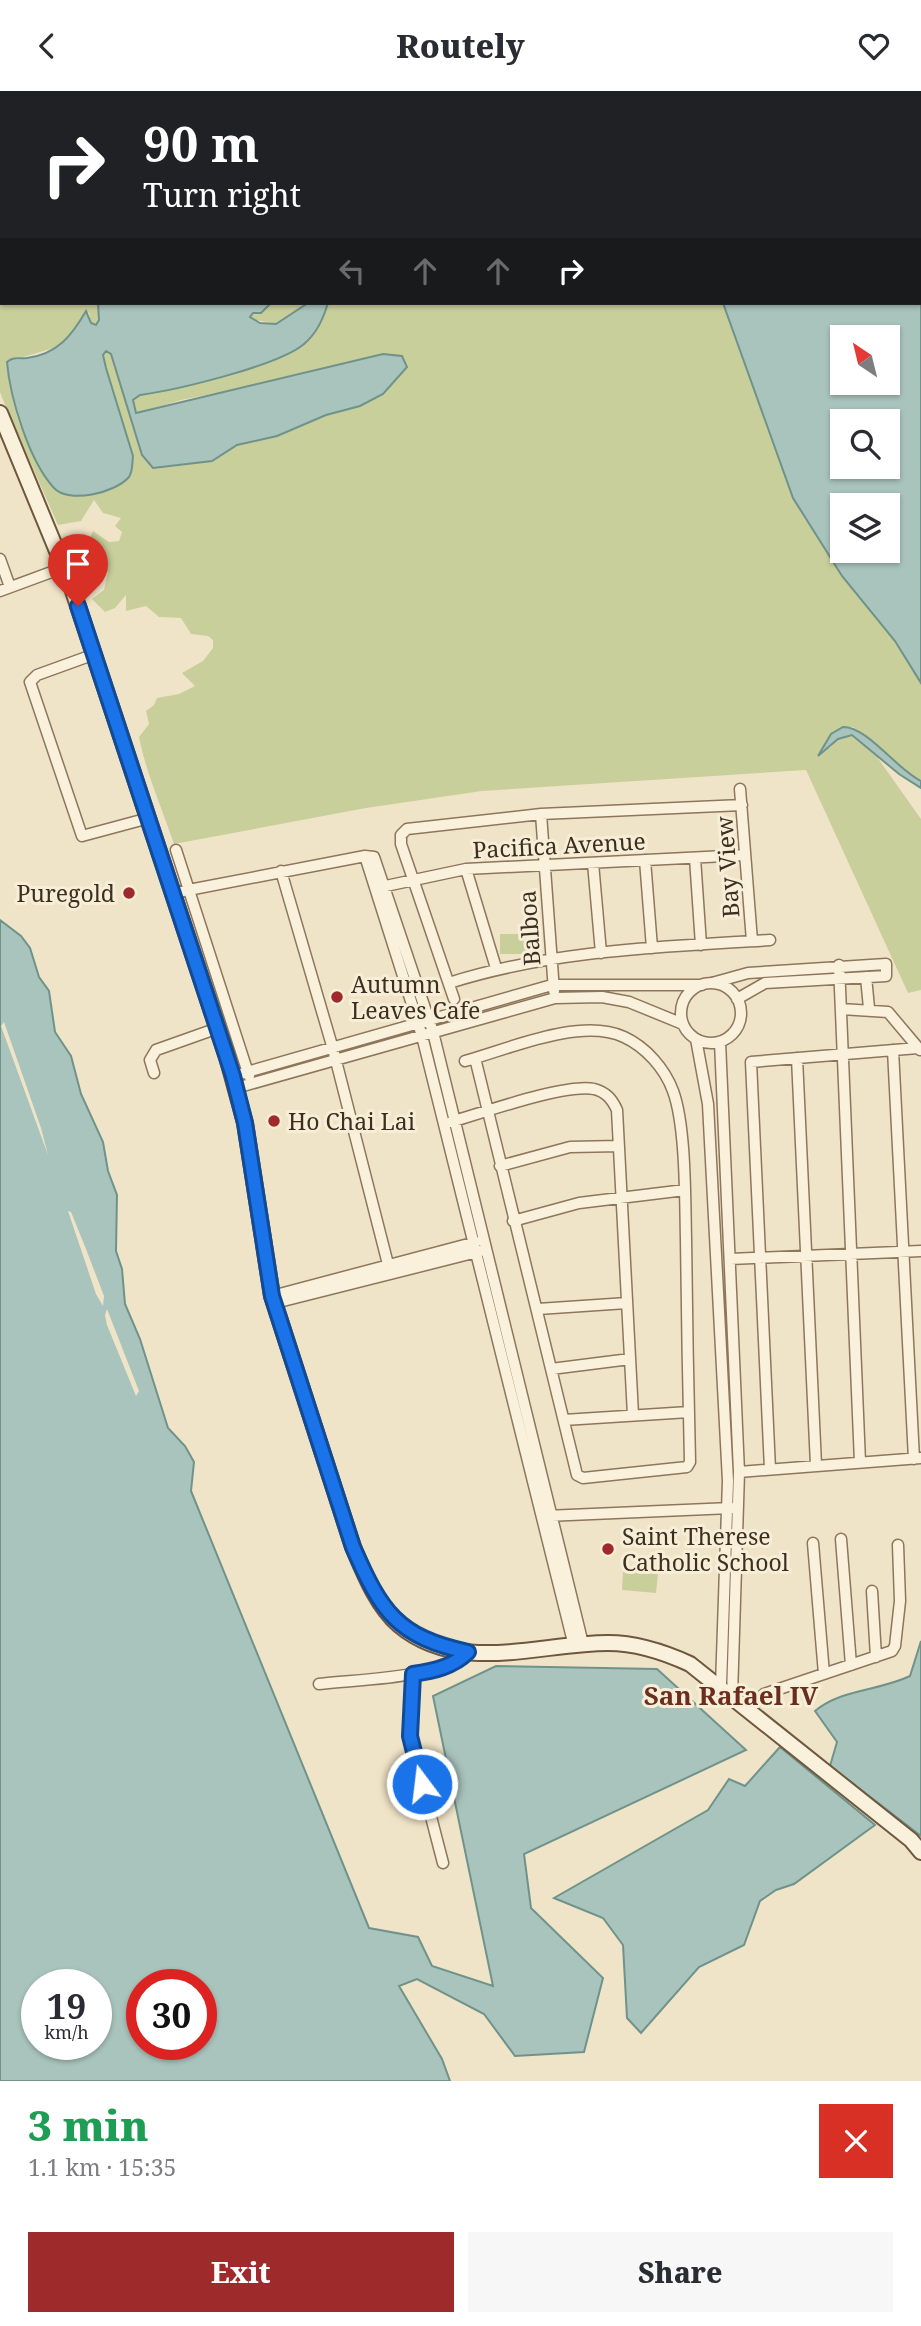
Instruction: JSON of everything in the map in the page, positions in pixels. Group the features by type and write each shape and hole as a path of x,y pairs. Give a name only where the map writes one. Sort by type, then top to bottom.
{"main road":[{"path":"0,413 65,567 218,1028 239,1079 273,1299 353,1547 367,1580 398,1625 427,1641 468,1652 501,1654 578,1645 625,1644 659,1651 690,1664 750,1709 911,1840 921,1852"}],"street":[{"path":"0,559 5,589 65,567"},
{"path":"94,654 37,675 30,682 64,790 82,836 149,818"},
{"name":"Bay View","path":"740,789 752,941"},
{"path":"453,999 401,844 401,835 407,829 541,814 742,805"},
{"name":"Balboa","path":"541,814 549,957 555,998"},
{"path":"176,850 189,888 239,1079"},
{"name":"Pacifica Avenue","path":"381,887 466,869 745,855"},
{"path":"173,893 365,856 381,887 430,1021 455,1121 479,1246"},
{"path":"695,858 701,945"},
{"path":"645,860 652,947"},
{"path":"593,863 601,953"},
{"path":"466,869 496,968"},
{"path":"281,871 333,1049 389,1268"},
{"path":"381,887 443,1124 479,1246 578,1645"},
{"path":"449,983 496,968 549,957 769,940"},
{"path":"683,1024 681,1014 687,996 707,984 748,973 886,963 886,976 765,983 737,999"},
{"path":"839,965 860,1462"},
{"path":"866,977 869,1008"},
{"path":"239,1079 552,985 722,986 737,999 740,1007 739,1025 720,1042 696,1039"},
{"path":"239,1079 251,1084 555,998 602,997 629,1002 683,1024 696,1039 730,1259 740,1472 727,1691"},
{"path":"841,1009 883,1010 892,1015 920,1050"},
{"path":"155,1073 150,1060 156,1049 218,1028"},
{"path":"585,1030 623,1036 639,1045 654,1059 673,1091 685,1190 691,1462 687,1467 583,1478 575,1471 538,1309 486,1112 470,1060 585,1030"},
{"path":"720,1042 720,1187 727,1481 727,1691"},
{"path":"740,1472 917,1459 893,1050"},
{"path":"769,1469 751,1062 920,1050"},
{"path":"797,1058 816,1465"},
{"path":"239,1079 251,1084"},
{"path":"443,1124 568,1090 591,1089 609,1096 614,1103 617,1110 623,1199 634,1415"},
{"path":"500,1166 570,1147 619,1146"},
{"path":"513,1221 579,1203 685,1190"},
{"path":"273,1299 479,1246"},
{"path":"730,1259 921,1251"},
{"path":"538,1309 627,1303"},
{"path":"551,1369 630,1359"},
{"path":"564,1420 689,1412"},
{"path":"547,1516 738,1508"},
{"path":"841,1539 851,1665"},
{"path":"813,1543 824,1674"},
{"path":"750,1709 764,1694 892,1651 895,1646 900,1601 898,1545"},
{"path":"872,1591 876,1657"},
{"path":"319,1684 433,1671 459,1661 468,1652"},
{"path":"413,1674 410,1736 443,1863"}],"green space":[{"path":"0,305 98,305 99,320 96,325 91,323 89,312 67,341 57,347 7,362 13,403 22,430 41,466 67,495 98,492 125,480 133,456 106,368 103,355 106,351 111,354 142,455 156,468 212,461 237,445 277,436 327,415 360,406 383,394 407,368 407,364 313,370 274,382 181,400 139,413 134,409 133,400 140,395 240,371 302,346 322,322 327,305 724,305 793,498 830,557 830,563 834,563 895,641 921,683 921,781 900,769 853,727 836,730 824,744 830,748 838,739 852,734 875,754 921,819 921,990 908,993 806,770 482,791 366,808 174,844 139,737 149,724 146,711 154,705 157,698 179,694 195,686 182,673 203,661 213,648 213,640 208,636 191,634 181,618 159,617 146,606 126,611 126,595 115,608 105,612 92,599 104,590 108,572 97,569 75,571 69,556 88,543 93,531 109,542 119,541 122,532 115,526 121,518 103,513 94,500 81,521 58,525 0,392"},
{"path":"269,305 305,305 276,324 252,319 251,314 261,313"},
{"path":"500,934 532,934 532,954 500,954"},
{"path":"623,1572 658,1574 656,1593 622,1590"}],"water":[{"path":"98,305 269,305 261,313 253,313 250,317 260,323 276,324 305,305 327,305 313,335 291,352 226,376 140,395 133,400 136,413 383,354 402,356 407,367 383,394 360,406 326,415 277,436 237,445 212,461 153,468 142,455 111,354 106,351 103,355 106,368 133,456 131,472 122,483 103,492 70,495 54,488 29,446 12,393 7,362 14,358 38,356 56,348 75,328 86,311 91,323 96,325 99,320"},
{"path":"724,305 921,305 921,683 895,641 834,563 900,563 900,493 830,493 830,557 793,498"},
{"path":"843,727 853,729 872,741 921,781 921,788 899,774 852,735 838,739 818,756 831,734"},
{"path":"0,920 21,936 30,948 39,977 49,991 55,1032 71,1056 81,1094 103,1142 108,1171 117,1195 116,1251 122,1269 125,1304 140,1339 168,1428 185,1446 194,1462 191,1491 369,1928 418,1937 432,1966 493,1986 433,1696 496,1666 657,1669 746,1750 524,1854 531,1908 603,1978 584,2052 515,2056 484,2014 417,1979 399,1986 442,2059 450,2081 0,2081"},
{"path":"921,1641 921,1836 830,1766 837,1742 815,1711 836,1698 910,1676"},
{"path":"780,1747 875,1825 794,1884 776,1890 760,1901 744,1945 699,1967 641,2033 627,2018 623,1945 603,1918 554,1898 708,1810 729,1779 745,1786"}],"pier":[{"path":"4,1022 41,1128 48,1155 1,1026"},
{"path":"68,1211 71,1212 104,1296 103,1306 96,1294"},
{"path":"107,1309 139,1391 136,1396 107,1325"}],"place":[{"name":"Puregold","path":"129,893"},
{"name":"Autumn Leaves Cafe","path":"337,997"},
{"name":"Ho Chai Lai","path":"274,1121"},
{"name":"Saint Therese Catholic School","path":"608,1549"}],"district":[{"name":"San Rafael IV","path":"731,1695"}],"route":[{"path":"78,606 233,1076 245,1123 272,1296 353,1547 367,1580 398,1625 427,1641 468,1652 459,1661 433,1671 413,1674 410,1736 422,1784"}]}
